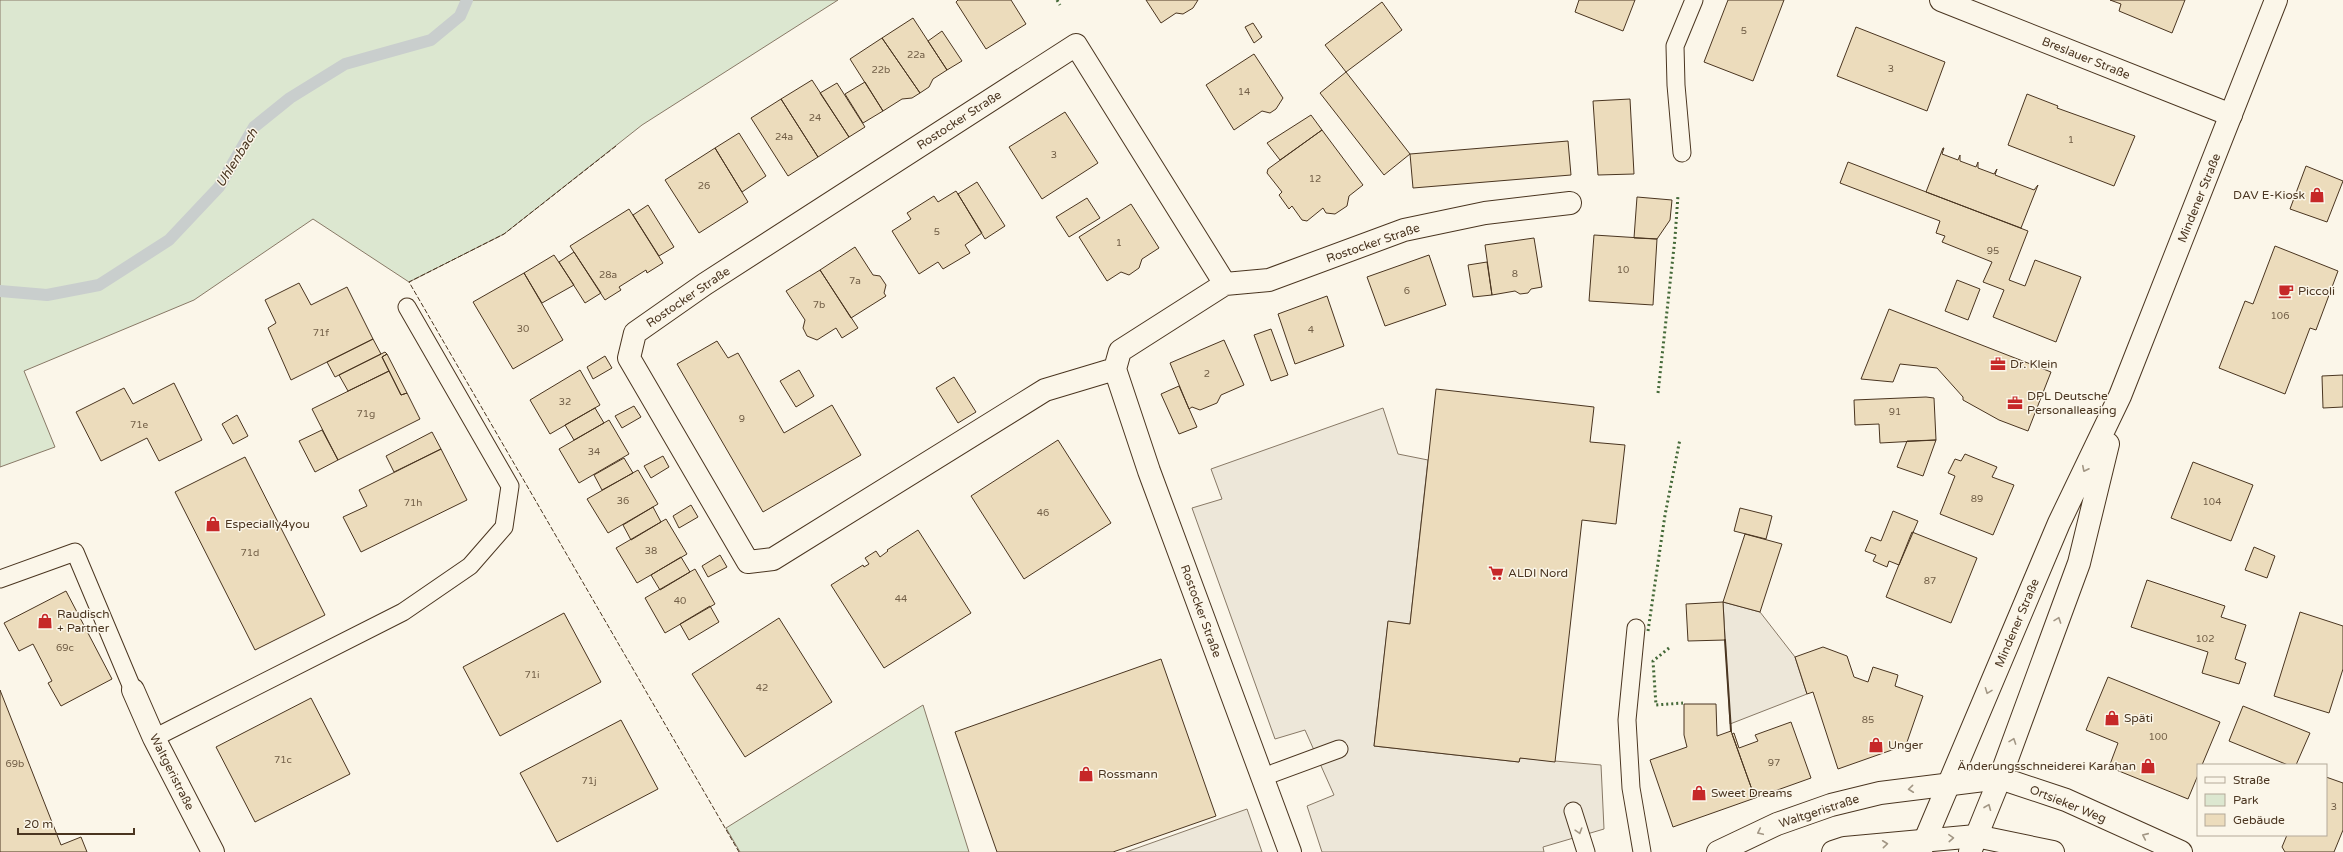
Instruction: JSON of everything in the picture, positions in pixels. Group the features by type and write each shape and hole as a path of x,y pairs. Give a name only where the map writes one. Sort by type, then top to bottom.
{"street":[{"name":"Breslauer Straße","path":"1941,0 2232,115"},
{"name":"Mindener Straße","path":"1923,846 1950,785 1998,666 2059,523 2120,396 2232,115 2276,0"},
{"name":"Rostocker Straße","path":"1115,369 1045,390 773,559 748,562 629,358 635,333 705,284 1076,45 1225,284"},
{"name":"Rostocker Straße","path":"1290,852 1152,478 1115,369 1120,351 1225,284 1269,280 1404,230 1485,213 1570,203"},
{"name":"Mindener Straße","path":"1973,844 2000,778 2079,563 2120,396"},
{"name":"Waltgeristraße","path":"133,690 154,738 213,852"},
{"name":"Ortsieker Weg","path":"1950,785 2000,778 2066,800 2181,852"},
{"name":"Waltgeristraße","path":"1718,852 1778,824 1831,805 1880,793 1950,785"},
{"path":"1832,852 1845,848 1973,844 2053,852"}],"lane":[{"path":"1682,153 1676,85 1675,46 1694,0"},
{"path":"154,738 403,612 470,566 504,527 510,486 407,307"},
{"path":"0,579 74,552 133,690"},
{"path":"1636,628 1627,720 1631,788 1642,852"},
{"path":"1263,777 1339,749"},
{"path":"1573,811 1586,852"}],"green space":[{"path":"0,0 838,0 642,125 504,234 409,282 313,219 194,300 24,371 55,447 0,467"},
{"path":"923,705 969,852 740,852 726,828"}],"shaded area":[{"path":"1383,408 1398,454 1428,460 1410,624 1388,622 1374,746 1519,762 1520,758 1601,765 1604,829 1543,847 1544,852 1322,852 1307,806 1334,795 1305,730 1275,739 1192,508 1222,499 1211,469"},
{"path":"1723,602 1760,612 1795,657 1807,694 1730,724"},
{"path":"1247,809 1262,852 1126,852"}],"building":[{"path":"958,0 1011,0 1026,24 986,49 956,2"},
{"path":"1146,0 1198,0 1193,8 1183,14 1176,13 1161,23"},
{"path":"1579,0 1635,0 1623,31 1575,12"},
{"path":"1728,0 1784,0 1753,81 1704,62"},
{"path":"2110,0 2185,0 2172,33 2119,11 2121,4"},
{"path":"1382,2 1402,30 1346,72 1325,45"},
{"path":"913,18 947,70 933,79 929,87 920,93 882,38"},
{"path":"1253,23 1262,37 1254,43 1245,27"},
{"path":"1856,27 1945,62 1927,111 1837,76"},
{"path":"942,31 962,61 947,70 928,41"},
{"path":"882,38 920,93 912,98 902,99 883,111 850,59"},
{"path":"1254,54 1283,98 1276,109 1270,113 1262,111 1234,130 1206,85"},
{"path":"1346,72 1410,154 1384,175 1320,93"},
{"path":"812,80 849,137 818,157 781,99"},
{"path":"865,82 883,111 863,123 845,94"},
{"path":"837,83 865,127 849,137 820,93"},
{"path":"2027,94 2058,106 2057,108 2135,136 2114,186 2008,145"},
{"path":"781,99 818,157 788,176 751,118"},
{"path":"1630,99 1634,174 1598,175 1593,101"},
{"path":"1065,112 1098,163 1042,199 1009,147"},
{"path":"1311,115 1322,130 1280,160 1267,143"},
{"path":"1322,130 1363,185 1349,196 1347,206 1335,214 1326,213 1323,208 1307,221 1302,220 1292,206 1289,209 1279,195 1282,192 1267,173 1268,169"},
{"path":"739,133 766,176 742,192 715,148"},
{"path":"1568,141 1571,175 1413,188 1410,154"},
{"path":"715,148 748,202 699,233 665,180"},
{"path":"1943,148 1942,154 1958,160 1960,155 1960,161 1976,167 1978,162 1978,168 1994,174 1997,169 1995,175 2034,190 2038,185 2021,228 1926,192"},
{"path":"1848,162 2028,231 2009,280 2025,286 2035,260 2081,277 2056,342 1993,317 2004,290 1983,282 1992,262 1942,242 1945,236 1936,233 1940,221 1840,183"},
{"name":"DAV E-Kiosk","path":"2306,166 2343,181 2327,222 2290,209"},
{"path":"977,182 1005,226 985,239 958,194"},
{"path":"956,191 982,233 965,245 970,253 943,269 938,262 919,274 892,231 911,219 907,213 934,196 938,202"},
{"path":"1637,197 1672,200 1670,220 1657,239 1634,238"},
{"path":"1087,198 1100,218 1069,237 1056,217"},
{"path":"1131,204 1159,248 1142,259 1139,268 1129,275 1121,272 1107,281 1079,237"},
{"path":"648,205 674,247 659,256 633,215"},
{"path":"629,209 663,263 647,273 646,270 619,287 621,290 605,300 570,246"},
{"path":"1594,235 1657,239 1653,305 1589,301"},
{"path":"1534,238 1542,287 1531,289 1528,293 1520,294 1515,291 1492,295 1485,245"},
{"path":"2275,246 2338,271 2316,330 2310,328 2285,394 2219,368 2245,301 2253,304"},
{"path":"855,247 873,275 880,276 886,285 884,293 886,296 851,318 820,270"},
{"path":"574,252 601,293 585,303 559,262"},
{"path":"554,255 574,285 542,303 524,273"},
{"path":"1429,255 1446,305 1385,326 1367,277"},
{"path":"1487,262 1492,295 1473,297 1468,265"},
{"path":"820,270 858,328 842,338 836,328 817,340 807,336 803,328 805,320 786,291"},
{"path":"524,273 563,340 513,369 473,302"},
{"path":"1957,280 1980,289 1968,320 1945,311"},
{"path":"299,283 311,305 347,287 373,339 291,380 268,328 276,323 265,300"},
{"path":"1327,296 1344,346 1295,364 1278,314"},
{"path":"1889,309 2051,372 2028,431 1999,420 1963,400 1963,397 1937,368 1900,364 1893,382 1861,379"},
{"path":"1271,329 1288,375 1271,381 1254,335"},
{"path":"373,339 381,354 335,377 327,362"},
{"path":"1224,340 1244,385 1221,395 1217,403 1200,410 1192,407 1189,409 1170,363"},
{"path":"717,341 728,358 738,353 784,433 832,405 861,455 763,512 677,364"},
{"path":"385,352 387,354 382,357 389,371 348,391 339,375"},
{"path":"387,354 407,393 401,395 382,357"},
{"path":"605,356 612,368 593,379 587,367"},
{"path":"580,370 600,405 550,434 530,400"},
{"path":"799,370 814,396 796,407 780,381"},
{"path":"389,371 401,395 407,393 420,419 338,460 312,409"},
{"path":"2343,375 2343,407 2323,408 2322,376"},
{"path":"954,377 976,412 958,423 936,388"},
{"path":"174,383 202,440 159,461 147,438 101,461 76,412 124,388 133,404"},
{"path":"1179,386 1197,427 1179,434 1161,394"},
{"name":"ALDI Nord","path":"1436,389 1594,407 1590,442 1625,445 1616,524 1582,520 1555,762 1520,758 1519,762 1374,746 1388,621 1410,624"},
{"path":"1934,398 1936,440 1880,443 1879,424 1855,425 1854,400"},
{"path":"634,406 641,417 622,428 615,416"},
{"path":"595,408 604,423 574,440 565,425"},
{"path":"237,415 248,436 233,444 222,424"},
{"path":"609,420 629,454 579,483 559,449"},
{"path":"322,430 338,460 315,472 299,441"},
{"path":"432,432 441,449 394,472 386,456"},
{"path":"1058,440 1111,523 1024,579 971,496"},
{"path":"1936,440 1923,476 1897,467 1907,441"},
{"path":"441,449 467,500 361,552 343,517 367,506 359,490"},
{"path":"1965,454 1997,467 1992,477 2014,485 1993,535 1940,514 1955,476 1948,473 1955,459 1961,461"},
{"path":"663,456 669,467 651,478 644,466"},
{"path":"245,457 325,615 255,650 175,492"},
{"path":"624,458 633,473 602,490 594,475"},
{"path":"2193,462 2253,485 2231,541 2171,518"},
{"path":"638,470 658,504 608,533 587,499"},
{"path":"691,505 698,517 679,528 673,516"},
{"path":"653,507 661,522 631,540 623,525"},
{"path":"1740,508 1772,516 1766,539 1734,531"},
{"path":"1893,511 1918,521 1899,565 1889,561 1887,567 1873,561 1876,555 1865,551 1871,537 1881,541"},
{"path":"666,519 687,554 637,583 616,548"},
{"path":"918,530 971,613 884,668 831,585 863,565 864,567 869,564 865,558 876,551 880,557 888,551 887,550"},
{"path":"1912,532 1977,558 1951,623 1886,597"},
{"path":"1745,534 1782,544 1760,612 1723,602"},
{"path":"2254,547 2275,556 2267,578 2245,570"},
{"path":"720,555 727,567 708,577 702,566"},
{"path":"681,557 690,572 660,590 651,575"},
{"path":"695,569 715,604 665,633 645,598"},
{"path":"2147,580 2225,606 2221,617 2246,625 2235,659 2246,663 2239,684 2202,673 2208,652 2131,627"},
{"path":"66,591 112,679 61,706 48,683 52,681 33,644 19,651 4,623"},
{"path":"1723,602 1725,640 1688,641 1686,604"},
{"path":"710,606 719,622 689,640 680,624"},
{"path":"2300,612 2343,626 2343,669 2329,713 2274,696"},
{"path":"564,613 601,682 500,736 463,667"},
{"path":"779,618 832,702 745,757 692,674"},
{"path":"1823,647 1847,656 1854,677 1868,682 1873,667 1898,675 1895,686 1923,696 1906,745 1838,769 1813,692 1807,694 1795,657"},
{"name":"Rossmann","path":"1161,659 1216,816 1113,852 997,852 955,732"},
{"path":"2108,677 2220,722 2202,764 2197,764 2197,777 2188,799 2109,767 2118,743 2086,730"},
{"path":"0,690 61,845 81,837 87,852 0,852"},
{"path":"311,698 350,774 255,822 216,747"},
{"path":"1684,704 1716,704 1717,736 1731,731 1755,798 1673,827 1650,760 1687,747 1684,735"},
{"path":"2243,706 2310,733 2296,764 2286,764 2229,741"},
{"path":"621,720 658,789 557,842 520,773"},
{"path":"1791,722 1811,778 1755,798 1732,734 1734,733 1739,748 1758,741 1755,735"},
{"path":"2327,777 2343,783 2343,830 2334,852 2285,852 2282,847 2287,836 2327,836"}],"waterway":[{"name":"Uhlenbach","path":"0,291 47,295 99,285 169,240 219,187 254,127 290,98 345,64 431,40 460,16 467,0"}],"hedge":[{"path":"1057,0 1060,5"},
{"path":"1658,393 1675,238 1678,195"},
{"path":"1648,631 1665,515 1680,439"},
{"path":"1669,648 1653,661 1656,705 1683,703"}],"fence":[{"path":"616,146 504,234 409,282 739,852"}],"wall":[{"path":"1725,640 1731,731"}],"place":[{"name":"DAV E-Kiosk","path":"2317,195"},
{"name":"Piccoli","path":"2286,291"},
{"name":"Dr. Klein","path":"1998,364"},
{"name":"DPL Deutsche Personalleasing","path":"2015,403"},
{"name":"Especially4you","path":"213,524"},
{"name":"ALDI Nord","path":"1496,573"},
{"name":"Raudisch + Partner","path":"45,621"},
{"name":"Späti","path":"2112,718"},
{"name":"Unger","path":"1876,745"},
{"name":"Änderungsschneiderei Karahan","path":"2148,766"},
{"name":"Rossmann","path":"1086,774"},
{"name":"Sweet Dreams","path":"1699,793"}]}
